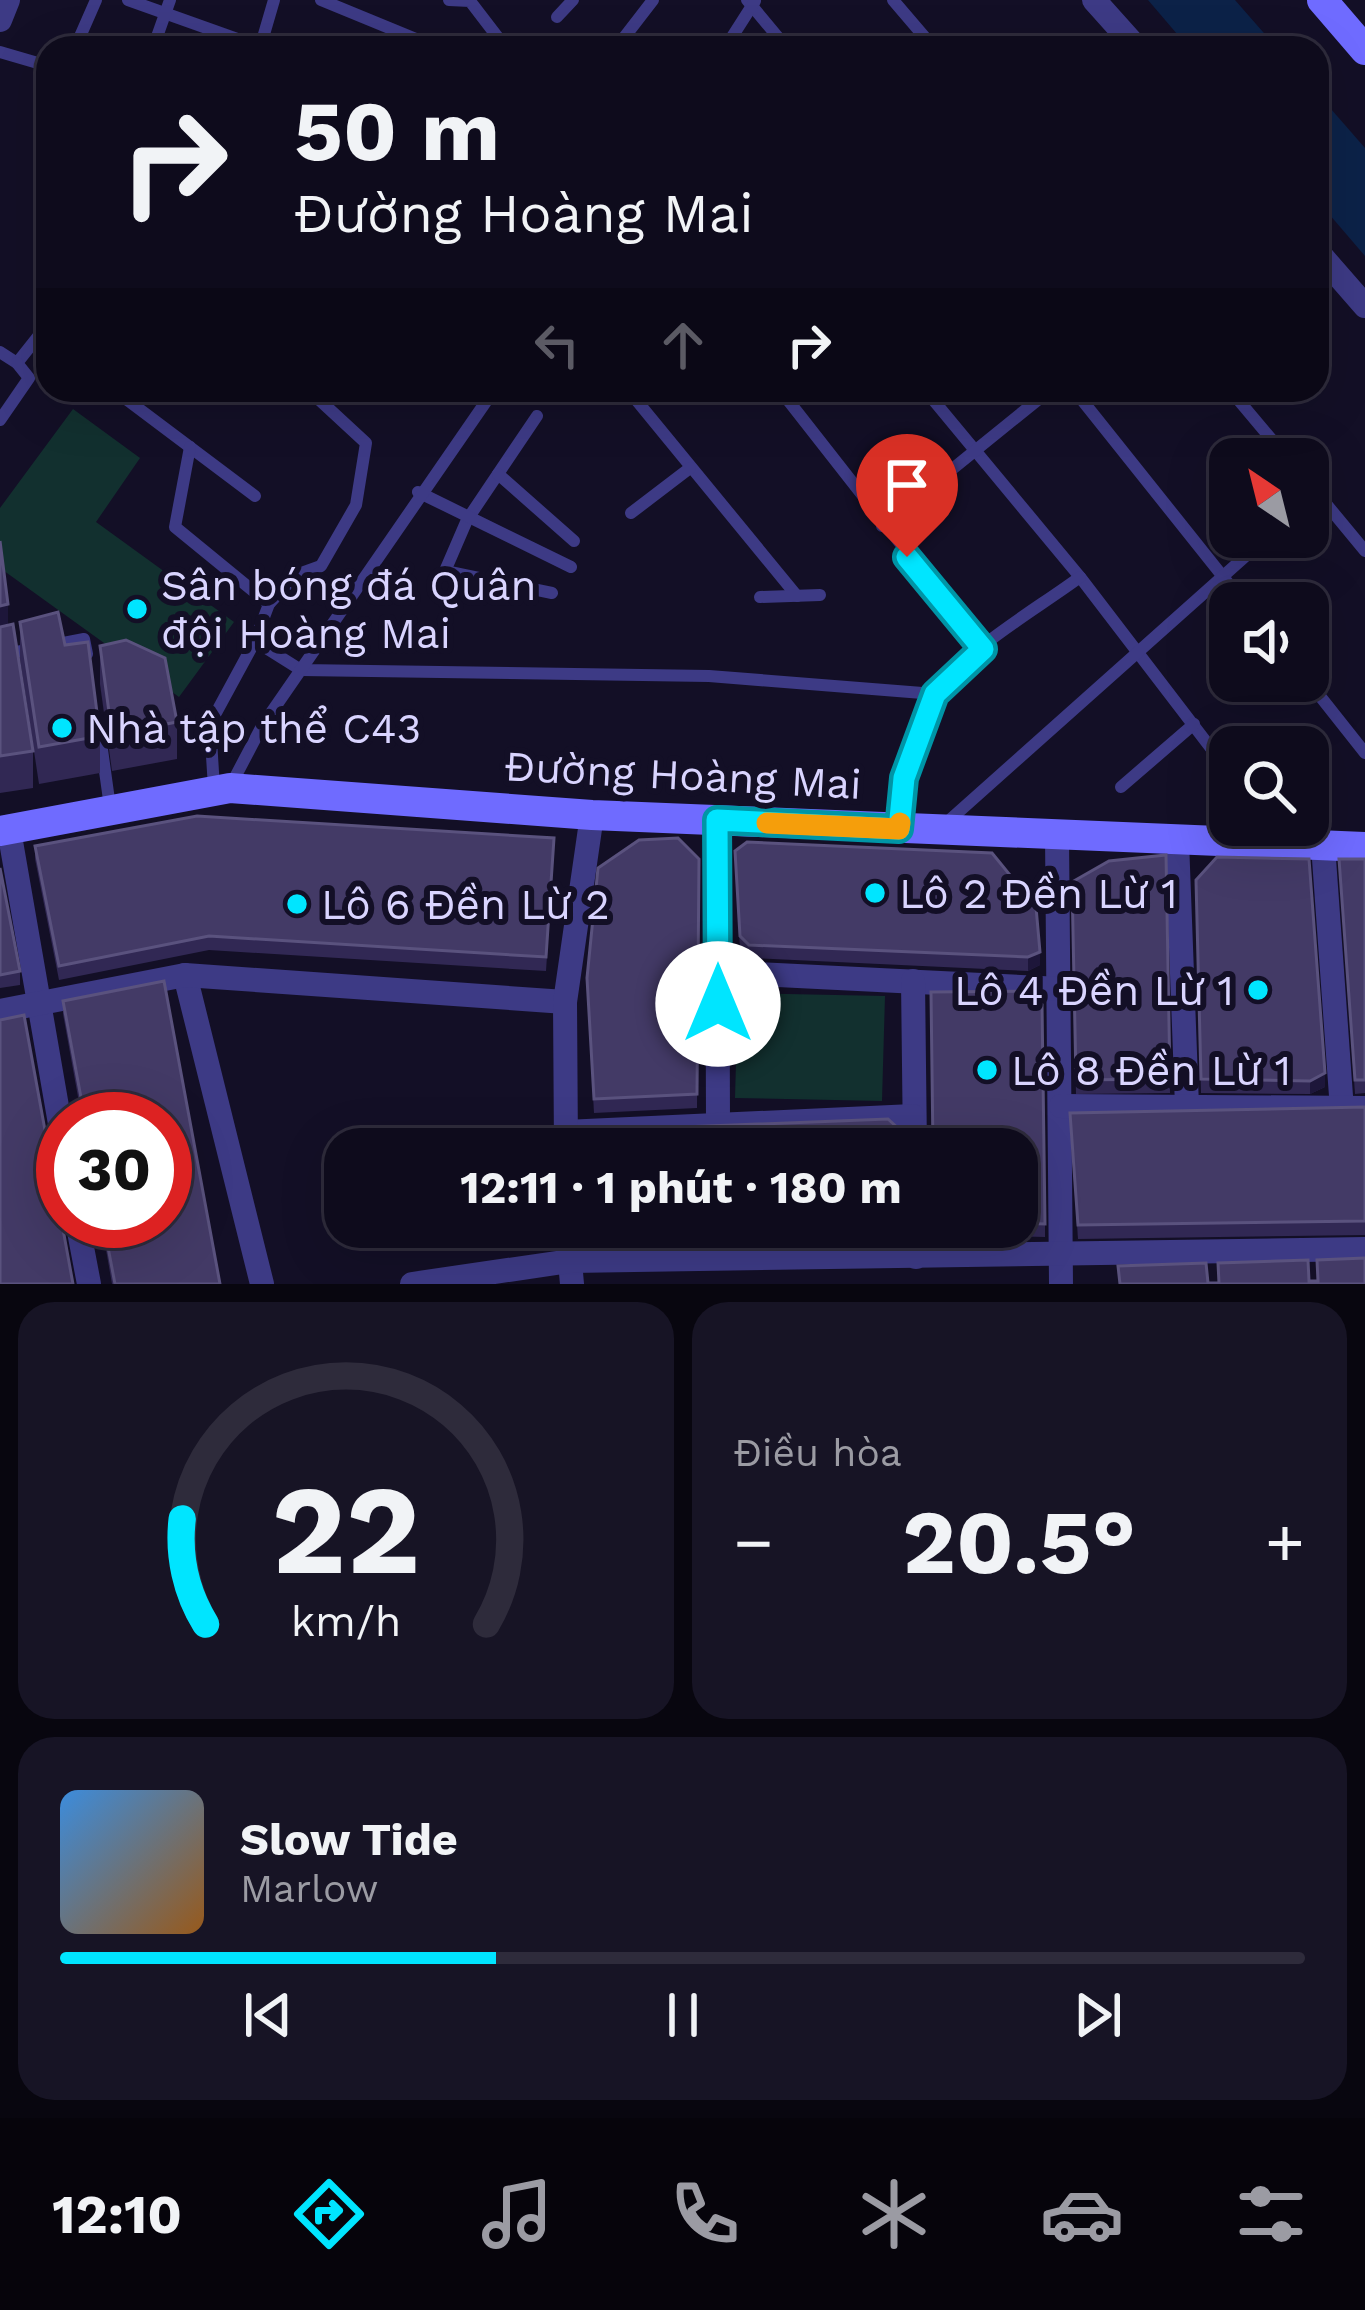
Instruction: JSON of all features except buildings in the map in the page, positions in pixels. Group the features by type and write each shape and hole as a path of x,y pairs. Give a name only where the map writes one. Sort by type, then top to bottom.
{"street":[{"path":"0,20 8,0"},
{"path":"1094,0 1126,36"},
{"path":"1322,0 1365,50"},
{"path":"1329,265 1365,306"},
{"name":"Đường Hoàng Mai","path":"4,830 222,789 592,815 1177,841 1209,838"},
{"path":"565,1128 565,1002 592,815"},
{"path":"717,820 718,1122"},
{"path":"4,830 54,1092"},
{"path":"1057,836 1061,1284"},
{"path":"1177,841 1187,1106"},
{"name":"Đường Hoàng Mai","path":"1329,845 1365,847"},
{"path":"1061,1106 1353,1109 1323,846"},
{"path":"718,972 1061,989"},
{"path":"0,1011 185,975 565,1002"},
{"path":"185,975 262,1284"},
{"path":"913,981 914,1128"},
{"path":"670,1128 718,1122 914,1116"},
{"path":"82,1248 89,1284"},
{"path":"916,1248 916,1257"},
{"path":"412,1284 524,1263 571,1272 916,1257 1365,1249"}],"lane":[{"path":"80,36 96,0"},
{"path":"128,0 224,36"},
{"path":"157,36 170,0"},
{"path":"264,36 274,0"},
{"path":"322,0 409,36"},
{"path":"449,0 470,1 497,36"},
{"path":"557,17 573,0"},
{"path":"625,36 653,0"},
{"path":"893,0 924,36"},
{"path":"732,36 751,2 778,36"},
{"path":"210,36 212,32"},
{"path":"0,52 36,62"},
{"path":"17,363 36,338"},
{"path":"0,352 29,378 0,420"},
{"path":"130,402 255,496"},
{"path":"222,789 210,724 255,641 269,604 296,575 321,566 356,506 366,443 322,402"},
{"path":"222,789 418,492 485,402"},
{"path":"638,402 797,596"},
{"path":"789,402 983,649"},
{"path":"935,402 1080,577 1209,744"},
{"path":"882,526 1035,402"},
{"path":"1084,402 1227,582"},
{"path":"1240,402 1270,438"},
{"path":"537,416 467,520 445,571 552,593"},
{"path":"190,447 175,527 269,604"},
{"path":"631,513 690,467"},
{"path":"498,474 574,541"},
{"path":"418,492 571,567"},
{"path":"1329,512 1365,551"},
{"path":"939,830 1243,558"},
{"path":"899,829 904,778 935,694 983,649 1080,577"},
{"path":"760,597 820,595"},
{"path":"0,655 84,639 91,680"},
{"path":"255,641 301,670 709,676 935,694"},
{"path":"94,700 110,807"},
{"path":"1325,702 1365,753"},
{"path":"1121,787 1194,724"}],"green space":[{"path":"73,409 140,458 96,522 234,622 179,697 0,568 0,508"},
{"path":"738,993 885,996 882,1101 735,1098"}],"water":[{"path":"1148,0 1235,0 1266,36 1179,36"},
{"path":"1329,107 1365,148 1365,256 1329,214"}],"slow traffic":[{"path":"767,823 899,829 900,823"}],"place":[{"name":"Sân bóng đá Quân đội Hoàng Mai","path":"137,609"},
{"name":"Nhà tập thể C43","path":"62,728"},
{"name":"Lô 2 Đền Lừ 1","path":"875,893"},
{"name":"Lô 6 Đền Lừ 2","path":"297,904"},
{"name":"Lô 4 Đền Lừ 1","path":"1258,990"},
{"name":"Lô 8 Đền Lừ 1","path":"987,1070"}],"route":[{"path":"718,1004 717,820 899,829 904,778 935,694 983,649 907,557"}]}
